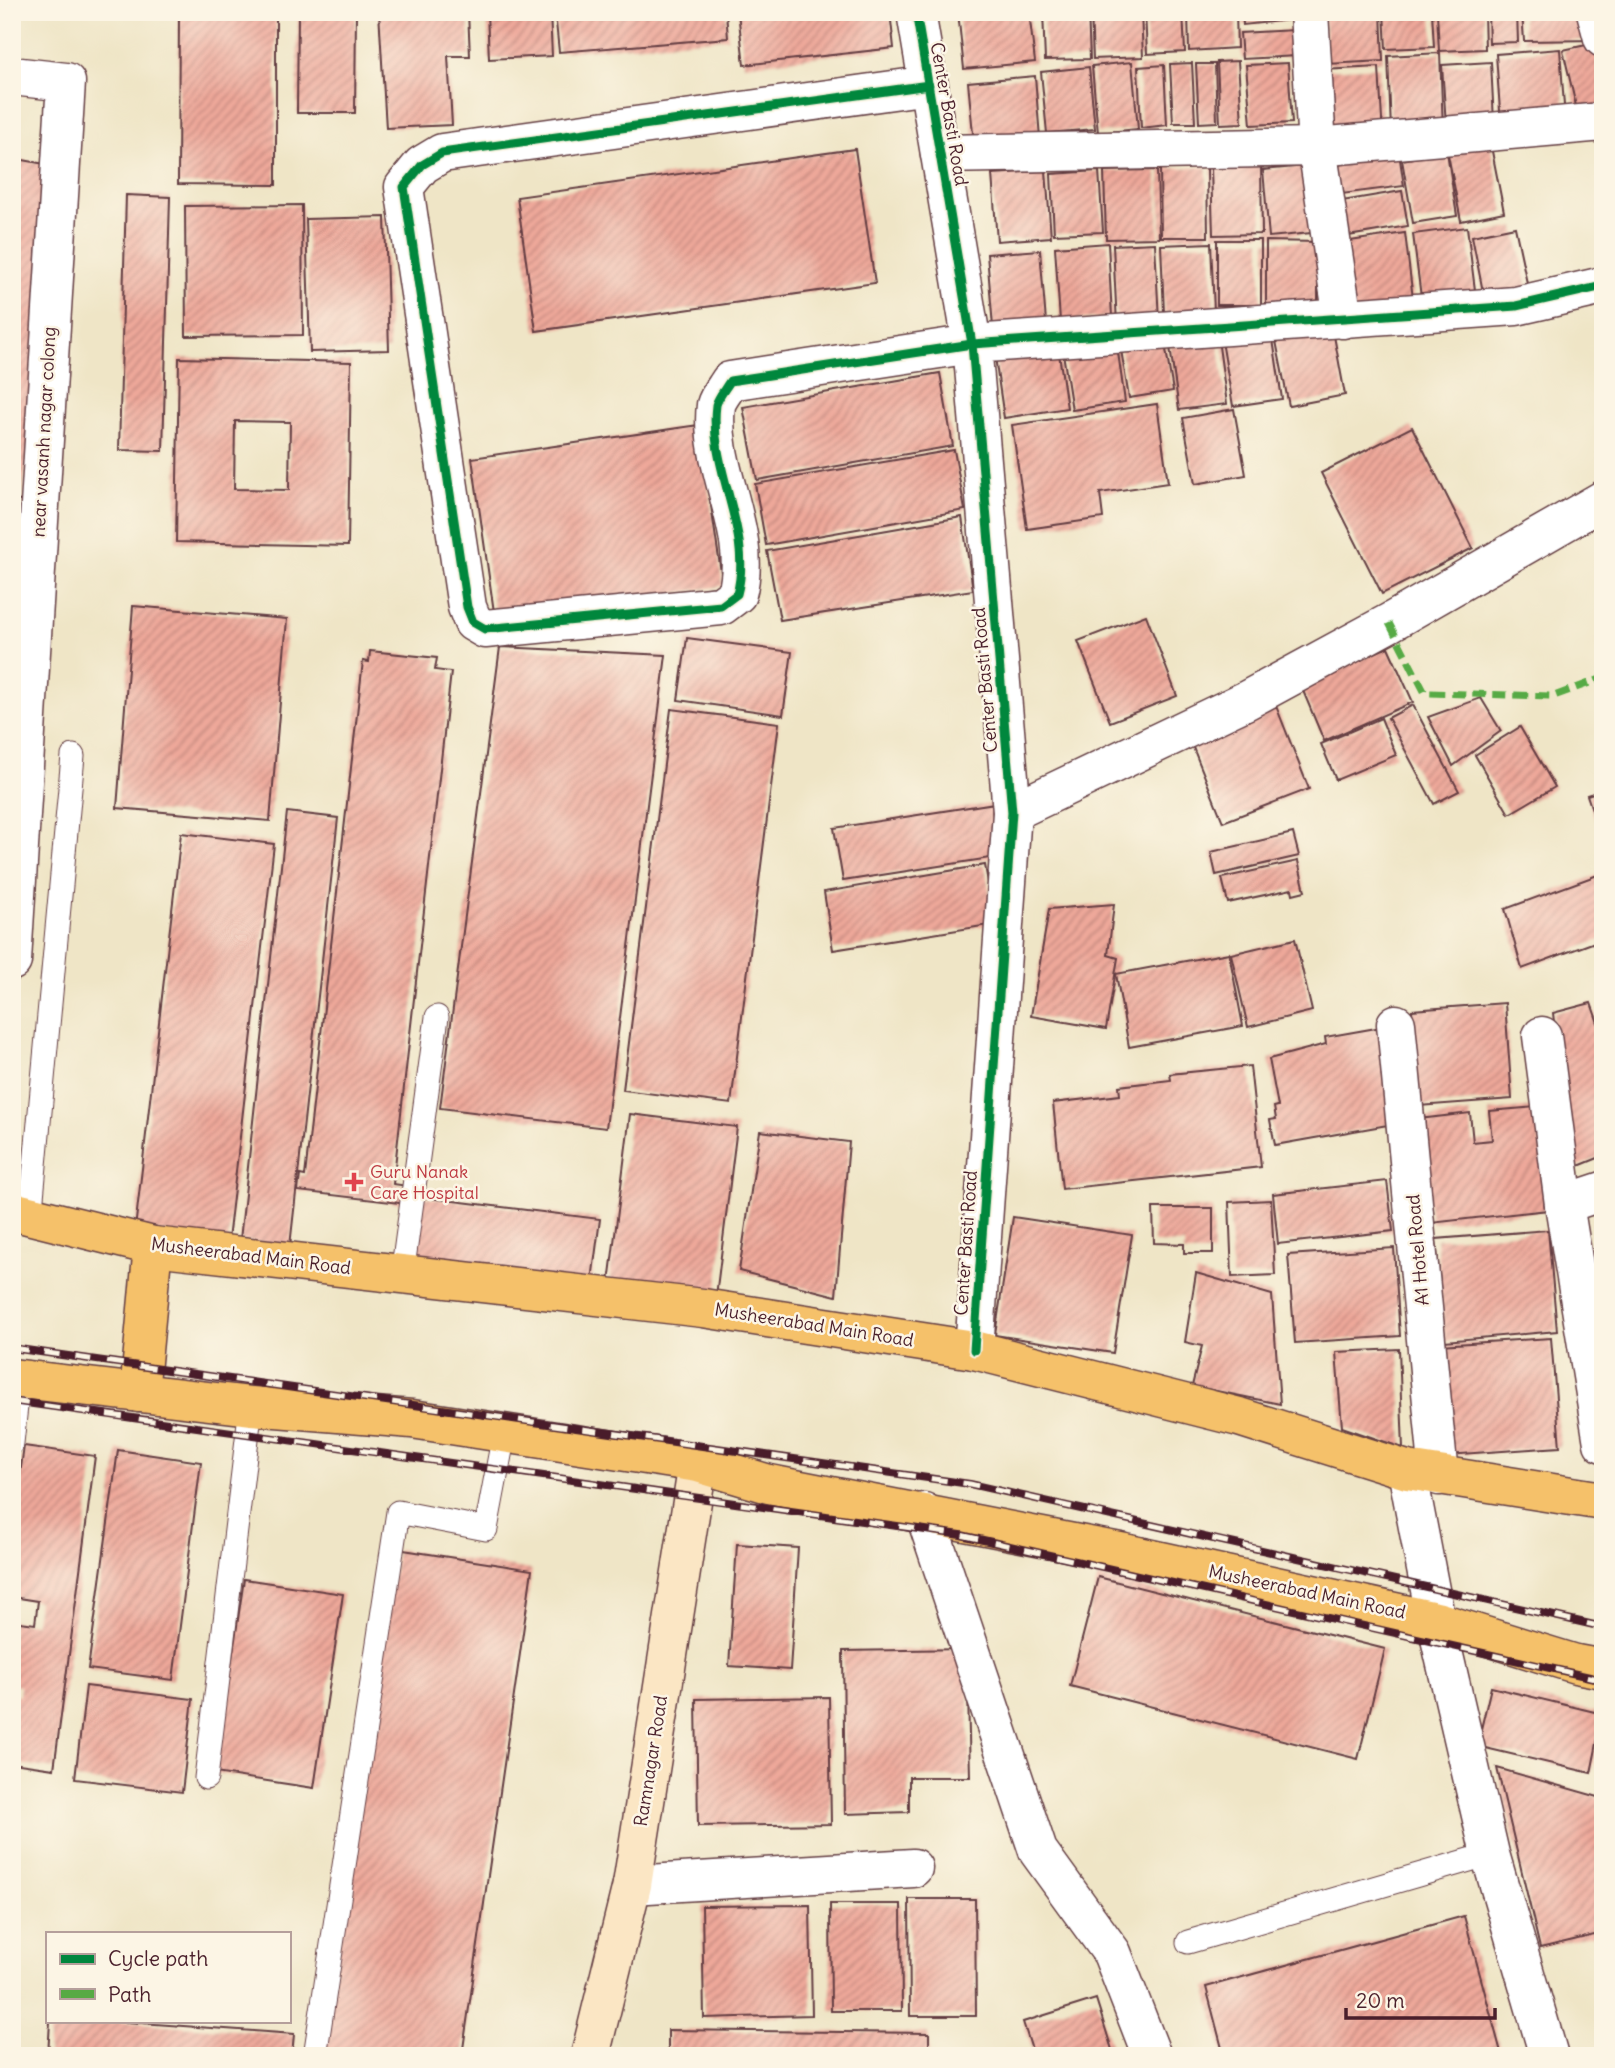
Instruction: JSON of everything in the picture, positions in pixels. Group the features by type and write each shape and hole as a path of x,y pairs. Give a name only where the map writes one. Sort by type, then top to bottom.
{"main road":[{"name":"Musheerabad Main Road","path":"12,1211 153,1245 702,1308 974,1350 1239,1417 1423,1473 1603,1501"},
{"path":"139,1393 153,1245"},
{"name":"Musheerabad Main Road","path":"16,1378 251,1406 412,1419 698,1463 769,1484 924,1512 1436,1621 1576,1664 1603,1669"},
{"name":"Ramnagar Road","path":"590,2056 632,1885 698,1463"}],"street":[{"name":"Center Basti Road","path":"916,12 972,344 1012,812 974,1350"},
{"path":"1310,12 1317,147 1343,319"},
{"path":"1595,12 1603,38"},
{"name":"near vasanh nagar colong","path":"12,76 66,82 12,961"},
{"path":"929,85 442,153 422,165 404,187 467,607 473,622 485,629 721,606 737,594 744,571 717,434 716,402 730,381 972,344 1516,306 1603,286"},
{"path":"940,154 1317,147 1603,122"},
{"path":"1012,812 1247,700 1389,624 1603,500"},
{"name":"A1 Hotel Road","path":"1396,1024 1423,1473 1436,1621 1490,1854 1549,2056"},
{"path":"1542,1036 1564,1204 1603,1443"},
{"path":"1564,1204 1603,1191"},
{"path":"924,1512 1038,1851 1112,1953 1152,2056"},
{"path":"632,1885 913,1868"}],"lane":[{"path":"12,1206 32,1198 73,756"},
{"path":"401,1275 438,1017"},
{"path":"12,1443 16,1378"},
{"path":"206,1778 251,1406"},
{"path":"315,2056 398,1512 486,1529 504,1434"},
{"path":"1188,1942 1490,1854"}],"building":[{"path":"179,12 276,12 276,185 178,184"},
{"path":"298,12 356,12 355,113 297,113"},
{"path":"379,12 468,12 470,56 448,56 452,125 386,128"},
{"path":"487,12 550,12 552,56 489,59"},
{"path":"555,12 726,12 728,38 559,52"},
{"path":"738,12 890,12 894,48 744,65"},
{"path":"958,12 1029,12 1035,62 964,69"},
{"path":"1043,12 1088,12 1090,59 1045,60"},
{"path":"1091,12 1141,12 1143,57 1093,59"},
{"path":"1145,12 1183,12 1185,52 1147,54"},
{"path":"1188,12 1236,12 1237,48 1189,51"},
{"path":"1242,12 1296,12 1297,19 1243,25"},
{"path":"1324,12 1381,12 1383,61 1327,64"},
{"path":"1384,12 1432,12 1434,47 1386,49"},
{"path":"1437,12 1484,12 1485,49 1439,51"},
{"path":"1488,12 1517,12 1518,42 1489,43"},
{"path":"1522,12 1591,12 1598,40 1524,41"},
{"path":"1295,30 1296,56 1242,59 1240,33"},
{"path":"1600,42 1603,113 1579,119 1563,50"},
{"path":"1560,49 1565,120 1501,125 1496,54"},
{"path":"1440,53 1443,129 1391,130 1388,56"},
{"path":"1238,61 1242,123 1220,124 1217,62"},
{"path":"1132,62 1138,129 1098,133 1092,66"},
{"path":"1491,62 1494,122 1446,125 1442,65"},
{"path":"1192,63 1195,123 1173,123 1170,64"},
{"path":"1288,63 1292,123 1251,125 1246,65"},
{"path":"1196,64 1215,64 1217,122 1199,123"},
{"path":"1164,65 1167,125 1141,128 1138,67"},
{"path":"1089,67 1095,129 1047,133 1041,72"},
{"path":"1379,67 1383,138 1327,141 1323,70"},
{"path":"1035,76 1040,138 974,144 968,82"},
{"path":"1489,136 1504,212 1461,221 1446,144"},
{"path":"1398,146 1404,186 1334,195 1328,156"},
{"path":"855,149 875,283 536,331 517,197"},
{"path":"1447,152 1457,216 1413,223 1402,160"},
{"path":"12,158 72,169 21,501 12,500"},
{"path":"1317,165 1322,232 1269,237 1263,170"},
{"path":"1261,166 1262,234 1213,235 1211,167"},
{"path":"1207,167 1208,237 1161,237 1160,168"},
{"path":"1157,170 1159,238 1106,239 1104,171"},
{"path":"1046,171 1051,237 997,241 992,174"},
{"path":"1099,171 1103,232 1054,234 1051,174"},
{"path":"1402,191 1408,226 1342,237 1336,202"},
{"path":"126,195 170,197 163,451 119,450"},
{"path":"302,205 303,335 186,336 185,206"},
{"path":"385,217 389,350 310,352 306,219"},
{"path":"1467,227 1476,298 1422,305 1413,234"},
{"path":"1515,227 1528,288 1484,297 1472,236"},
{"path":"1405,233 1414,307 1352,314 1343,242"},
{"path":"1217,240 1261,240 1261,305 1217,305"},
{"path":"1266,241 1318,242 1318,310 1266,309"},
{"path":"1108,243 1112,317 1060,321 1055,247"},
{"path":"1155,243 1159,321 1117,324 1113,245"},
{"path":"1211,243 1214,311 1164,313 1161,245"},
{"path":"1040,250 1046,322 993,327 987,254"},
{"path":"1332,325 1345,395 1289,406 1275,336"},
{"path":"1163,332 1173,391 1129,398 1119,338"},
{"path":"1272,333 1282,399 1233,406 1222,341"},
{"path":"1116,338 1125,402 1072,410 1062,347"},
{"path":"1218,339 1227,404 1179,410 1170,347"},
{"path":"1058,347 1067,408 1004,418 995,357"},
{"path":"179,358 351,362 348,546 176,542","holes":["235,421 290,422 289,490 234,489"]},
{"path":"940,373 953,446 757,480 743,407"},
{"path":"1157,404 1168,483 1100,493 1103,518 1027,529 1012,425"},
{"path":"1234,409 1246,475 1195,484 1183,418"},
{"path":"699,425 723,586 495,619 472,458"},
{"path":"1412,427 1473,548 1382,594 1321,473"},
{"path":"954,450 965,510 766,545 755,484"},
{"path":"962,517 973,590 780,620 767,551"},
{"path":"133,606 287,619 270,821 117,808"},
{"path":"1146,615 1177,696 1110,722 1078,641"},
{"path":"687,638 792,652 783,715 678,700"},
{"path":"500,647 666,655 606,1128 440,1108"},
{"path":"1388,647 1413,702 1324,741 1301,686"},
{"path":"370,651 437,658 435,670 451,672 393,1184 408,1186 407,1204 298,1191 300,1175 305,1176 363,661 369,662"},
{"path":"1481,698 1501,731 1453,766 1428,717"},
{"path":"1413,705 1459,791 1434,804 1388,718"},
{"path":"1276,706 1309,789 1223,822 1190,740"},
{"path":"671,709 779,723 731,1104 623,1090"},
{"path":"1381,718 1396,755 1336,780 1321,744"},
{"path":"1520,727 1555,787 1509,814 1475,755"},
{"path":"1603,790 1603,839 1602,839 1587,795"},
{"path":"995,803 1003,856 843,881 834,828"},
{"path":"287,812 338,818 290,1246 240,1240"},
{"path":"181,833 274,844 228,1240 135,1229"},
{"path":"1293,833 1299,856 1216,875 1211,852"},
{"path":"1298,861 1305,891 1293,894 1292,889 1228,903 1222,878"},
{"path":"985,865 995,924 833,950 824,892"},
{"path":"1603,873 1603,939 1522,969 1505,909"},
{"path":"1114,904 1108,955 1118,958 1106,1029 1031,1016 1049,909"},
{"path":"1295,939 1312,1011 1248,1027 1231,954"},
{"path":"1229,953 1243,1026 1129,1047 1116,974"},
{"path":"1505,1003 1512,1099 1419,1106 1412,1010"},
{"path":"1591,1003 1603,1037 1603,1156 1571,1169 1553,1013"},
{"path":"1382,1027 1399,1123 1275,1145 1270,1120 1276,1119 1274,1107 1278,1106 1269,1059 1326,1044 1325,1037"},
{"path":"1250,1066 1261,1167 1062,1189 1053,1103 1120,1095 1119,1086 1171,1080 1170,1074"},
{"path":"1536,1107 1548,1210 1431,1223 1419,1119 1470,1113 1473,1142 1492,1140 1489,1111"},
{"path":"630,1114 737,1127 716,1296 609,1283"},
{"path":"760,1131 849,1142 836,1296 739,1271"},
{"path":"1387,1181 1393,1231 1278,1244 1273,1194"},
{"path":"421,1197 600,1219 591,1288 412,1266"},
{"path":"1271,1200 1275,1275 1232,1277 1229,1202"},
{"path":"1153,1208 1213,1208 1213,1253 1184,1253 1184,1244 1154,1243"},
{"path":"1013,1217 1132,1235 1113,1353 995,1335"},
{"path":"1548,1230 1557,1331 1445,1341 1436,1239"},
{"path":"1394,1248 1400,1336 1295,1343 1288,1255"},
{"path":"1196,1273 1272,1295 1280,1404 1192,1386 1202,1346 1185,1342"},
{"path":"1551,1338 1560,1447 1447,1455 1439,1345"},
{"path":"1399,1349 1403,1448 1342,1427 1336,1352"},
{"path":"24,1446 95,1456 54,1769 12,1763 12,1695 19,1696 20,1686 12,1685 12,1621 35,1624 38,1601 12,1597 12,1531"},
{"path":"118,1450 201,1462 173,1680 88,1669"},
{"path":"737,1544 798,1548 790,1670 729,1666"},
{"path":"397,1549 532,1570 462,2056 323,2056"},
{"path":"1098,1577 1385,1649 1358,1759 1070,1686"},
{"path":"244,1579 343,1594 314,1788 215,1773"},
{"path":"967,1649 970,1777 909,1777 909,1812 845,1814 843,1651"},
{"path":"86,1686 193,1699 182,1792 75,1779"},
{"path":"1491,1687 1603,1714 1591,1773 1477,1746"},
{"path":"829,1697 831,1824 698,1826 696,1699"},
{"path":"1497,1768 1602,1798 1603,1933 1540,1948"},
{"path":"909,1899 975,1899 976,2016 910,2016"},
{"path":"830,1904 901,1904 902,2011 831,2011"},
{"path":"810,1905 812,2015 704,2018 702,1906"},
{"path":"1464,1916 1502,2056 1224,2056 1206,1987"},
{"path":"1096,1999 1114,2056 1034,2056 1023,2022"},
{"path":"50,2022 127,2022 294,2034 292,2056 48,2056"},
{"path":"668,2030 929,2033 929,2056 668,2056"}],"railway":[{"path":"12,1348 970,1484 1603,1627"},
{"path":"12,1401 961,1535 1603,1680"}],"marked path":[{"path":"1389,623 1425,693 1554,696 1603,678"}],"cycle path":[{"path":"916,12 972,344 1012,812 974,1350"},
{"path":"929,85 442,153 422,165 404,187 467,607 473,622 485,629 721,606 737,594 741,571 740,547 715,429 716,405 730,381 972,344 1516,306 1603,286"}],"place":[{"name":"Guru Nanak Care Hospital","path":"354,1182"}]}
